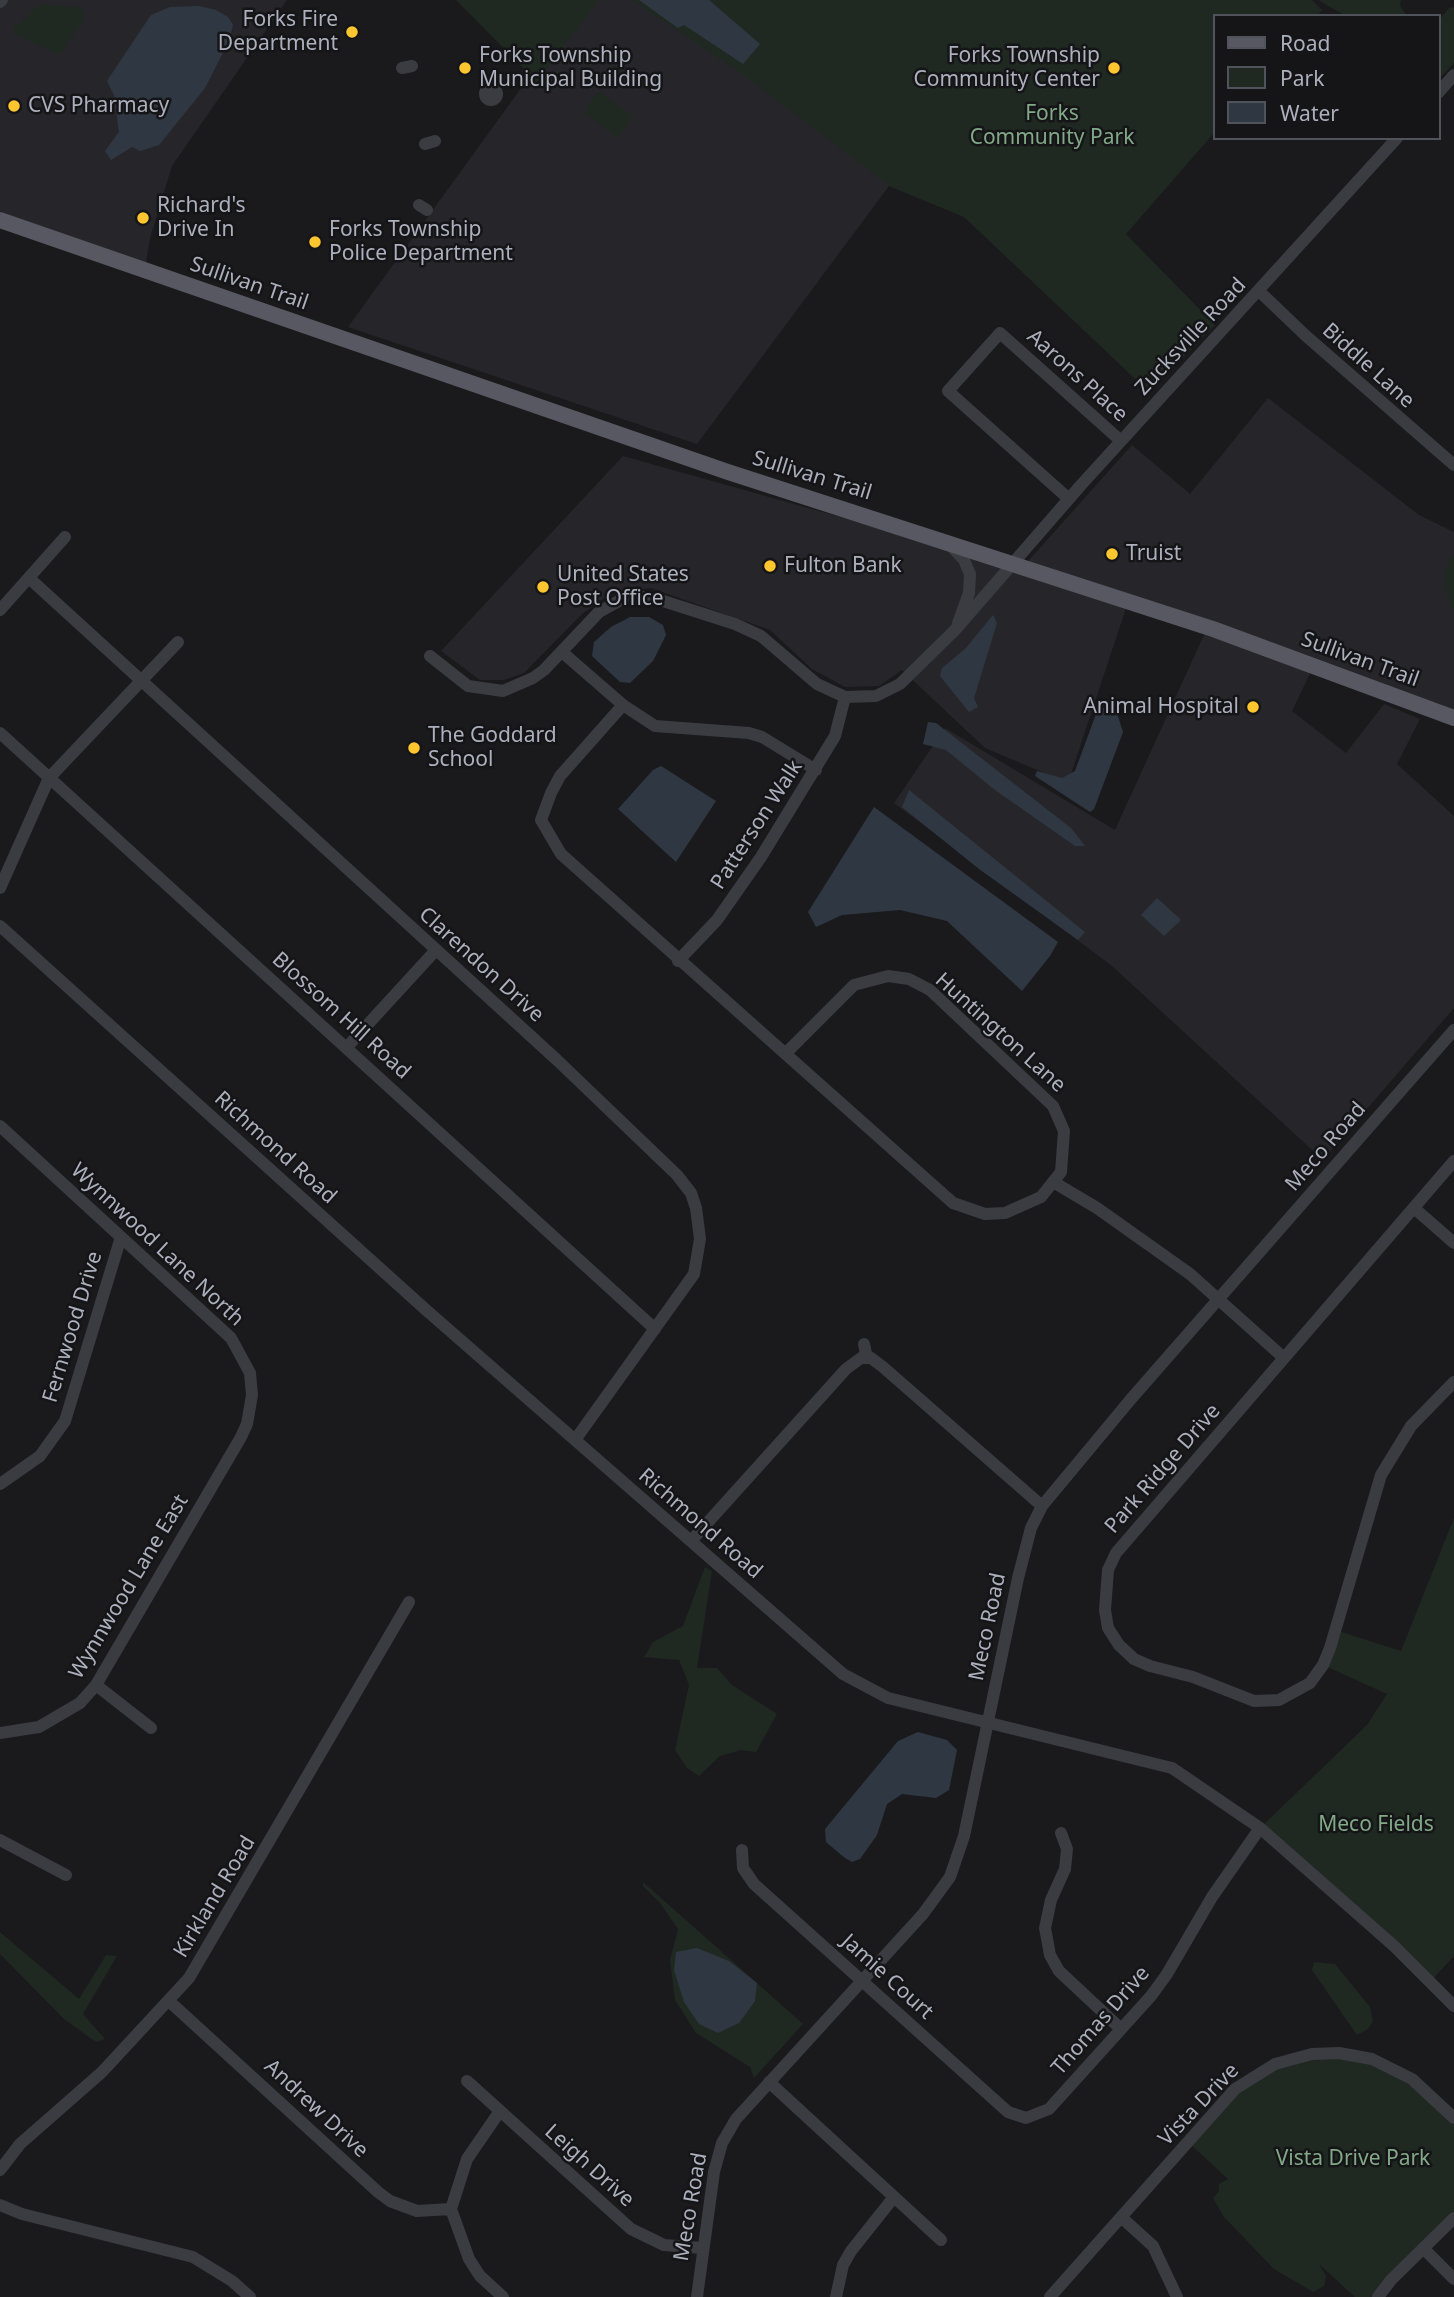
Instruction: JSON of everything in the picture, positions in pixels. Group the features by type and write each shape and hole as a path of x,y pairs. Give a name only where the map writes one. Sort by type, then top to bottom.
{"main road":[{"name":"Sullivan Trail","path":"0,211 21,225"},
{"name":"Sullivan Trail","path":"0,220 21,225 728,472 1129,601 1454,718"}],"street":[{"path":"1440,91 1454,75"},
{"name":"Zucksville Road","path":"845,696 876,696 900,684 955,630 1121,441 1395,140"},
{"name":"Biddle Lane","path":"1259,292 1325,354 1454,465"},
{"name":"Aarons Place","path":"1069,499 947,391 1000,333 1121,441"},
{"path":"0,610 65,537"},
{"path":"945,540 964,560 970,575 969,593 955,630"},
{"name":"Clarendon Drive","path":"29,578 140,683 567,1069 677,1175 691,1193 700,1224 699,1255 694,1274 575,1440"},
{"path":"430,656 468,686 503,691 533,678 562,652 599,612 626,597 660,600 735,624 761,636 817,684 845,696"},
{"path":"0,888 49,778 178,642"},
{"path":"562,652 623,705 655,726 749,733 762,737 816,770"},
{"name":"Patterson Walk","path":"678,961 730,904 816,770 835,736 845,696"},
{"path":"623,705 560,776 541,820 570,863 953,1203 985,1214 1005,1213 1041,1197 1055,1183 1148,1242 1284,1358"},
{"name":"Blossom Hill Road","path":"0,733 655,1329"},
{"name":"Richmond Road","path":"0,926 575,1440 857,1683 888,1698 1172,1768 1260,1828 1394,1946 1454,2006"},
{"path":"346,1047 436,950"},
{"name":"Huntington Lane","path":"786,1053 854,985 888,976 909,979 930,990 1054,1106 1064,1131 1066,1145 1061,1172 1055,1183"},
{"name":"Meco Road","path":"697,2297 702,2248 722,2143 736,2119 923,1914 950,1877 964,1836 1018,1578 1031,1528 1042,1506 1454,1030"},
{"name":"Wynnwood Lane North","path":"0,1126 231,1338 250,1373 250,1412"},
{"name":"Park Ridge Drive","path":"1454,1161 1116,1553 1108,1570 1105,1609 1108,1628 1119,1645 1134,1659 1150,1666 1193,1677 1254,1701 1267,1702 1294,1694 1310,1683 1323,1665 1381,1475 1411,1426 1454,1382"},
{"path":"1414,1208 1454,1243"},
{"name":"Fernwood Drive","path":"0,1485 40,1456 65,1421 121,1237"},
{"path":"864,1344 867,1358"},
{"path":"691,1541 846,1369 861,1358 867,1358 883,1367 1042,1506"},
{"name":"Wynnwood Lane East","path":"0,1733 39,1727 76,1706 96,1685 241,1437 250,1412"},
{"name":"Kirkland Road","path":"0,2169 20,2144 82,2092 170,2001 202,1958 410,1602"},
{"path":"96,1685 151,1728"},
{"name":"Thomas Drive","path":"1026,2118 1049,2109 1167,1974 1212,1897 1260,1828"},
{"path":"1061,1833 1067,1849 1065,1869 1051,1900 1045,1928 1050,1955 1059,1971 1121,2029"},
{"path":"0,1840 66,1875"},
{"name":"Jamie Court","path":"742,1850 743,1868 754,1884 1008,2112 1026,2118"},
{"name":"Andrew Drive","path":"170,2001 390,2201 417,2211 451,2210"},
{"name":"Vista Drive","path":"1050,2297 1235,2090 1263,2069 1299,2056 1339,2053 1384,2063 1412,2079 1454,2118"},
{"name":"Leigh Drive","path":"467,2081 631,2230 664,2245 702,2248"},
{"path":"769,2082 941,2240"},
{"path":"500,2111 467,2158 451,2210 469,2259 480,2276 503,2297"},
{"path":"836,2297 843,2265 851,2251 894,2197"},
{"path":"0,2205 22,2214 193,2258 232,2281 250,2297"},
{"path":"1121,2217 1153,2246 1177,2297"},
{"path":"1378,2297 1391,2280 1454,2218"},
{"path":"1423,2249 1454,2279"}],"shaded area":[{"path":"0,0 287,0 172,166 150,238 145,269 21,225 0,211"},
{"path":"585,0 650,0 901,170 697,444 348,327"},
{"path":"1268,398 1419,515 1454,532 1454,722 1316,661 1292,711 1346,753 1384,704 1420,719 1397,764 1454,816 1454,1008 1323,1160 1112,966 894,803 945,728 1115,830 1209,624 1128,602 1068,783 985,748 902,670 879,686 845,687 812,669 770,630 651,588 611,593 582,614 524,673 504,680 480,680 441,651 623,456 1022,568 1132,445 1190,494"}],"green space":[{"path":"456,0 599,0 537,82"},
{"name":"Forks Community Park","path":"632,0 1312,0 1322,10 1319,14 1212,14 1212,135 1126,234 1215,325 1149,392 964,217 891,187 745,76"},
{"path":"1318,0 1401,0 1400,6 1406,14 1342,14"},
{"path":"39,5 80,7 84,12 83,22 61,53 53,52 13,33 13,29"},
{"path":"1450,7 1454,8 1454,63 1440,78 1440,19"},
{"path":"599,91 633,117 618,138 583,112"},
{"path":"1452,555 1454,609 1450,606 1443,577"},
{"name":"Meco Fields","path":"1454,1518 1454,1956 1430,1982 1260,1828 1367,1725 1387,1694 1323,1665 1335,1630 1401,1651"},
{"path":"705,1567 712,1571 697,1668 717,1668 732,1685 777,1714 756,1752 741,1750 720,1756 699,1776 687,1768 675,1750 689,1685 679,1660 644,1657 653,1642 683,1626"},
{"path":"643,1882 803,2024 754,2078 750,2067 696,2033 675,2000 670,1960 678,1929 660,1903 643,1886"},
{"path":"0,1932 79,1999 106,1955 117,1956 83,2014 105,2039 96,2042 64,2019 0,1954"},
{"path":"1314,1962 1335,1964 1370,2007 1373,2021 1368,2029 1357,2035 1312,1970"},
{"name":"Vista Drive Park","path":"1312,2054 1384,2063 1454,2118 1454,2218 1378,2297 1355,2297 1319,2264 1326,2276 1324,2286 1313,2292 1274,2269 1224,2217 1213,2198 1219,2191 1219,2184 1228,2179 1188,2142 1250,2077"}],"water":[{"path":"639,0 709,0 760,44 743,64 684,25 678,28"},
{"path":"199,6 216,10 228,17 233,25 229,41 205,88 159,145 140,151 132,147 111,160 105,151 119,132 114,95 107,81 151,15 170,7"},
{"path":"993,615 997,623 974,698 978,707 969,712 940,676 942,668 966,648"},
{"path":"630,617 649,617 663,625 666,635 653,661 630,683 620,682 592,656 594,642 611,627"},
{"path":"1099,706 1117,713 1123,732 1094,809 1090,812 1035,776 1037,771 1062,778 1075,771"},
{"path":"928,722 936,723 1071,828 1085,846 1075,846 995,790 946,750 923,744"},
{"path":"661,766 716,801 676,862 618,809 653,770"},
{"path":"909,790 1085,932 1078,940 979,869 902,807"},
{"path":"874,807 1058,942 1022,991 947,921 900,910 842,915 816,927 808,912"},
{"path":"1157,898 1181,920 1164,936 1141,915"},
{"path":"918,1732 947,1740 957,1750 949,1790 936,1798 902,1794 887,1804 877,1835 860,1859 852,1862 826,1842 825,1829 898,1741"},
{"path":"697,1948 729,1961 757,1983 755,2001 739,2023 718,2033 699,2024 684,2002 674,1970 676,1952"}],"place":[{"name":"Forks Fire Department","path":"352,32"},
{"name":"Forks Township Municipal Building","path":"465,68"},
{"name":"Forks Township Community Center","path":"1114,68"},
{"name":"CVS Pharmacy","path":"14,106"},
{"name":"Richard's Drive In","path":"143,218"},
{"name":"Forks Township Police Department","path":"315,242"},
{"name":"Truist","path":"1112,554"},
{"name":"Fulton Bank","path":"770,566"},
{"name":"United States Post Office","path":"543,587"},
{"name":"Animal Hospital","path":"1253,707"},
{"name":"The Goddard School","path":"414,748"}]}
